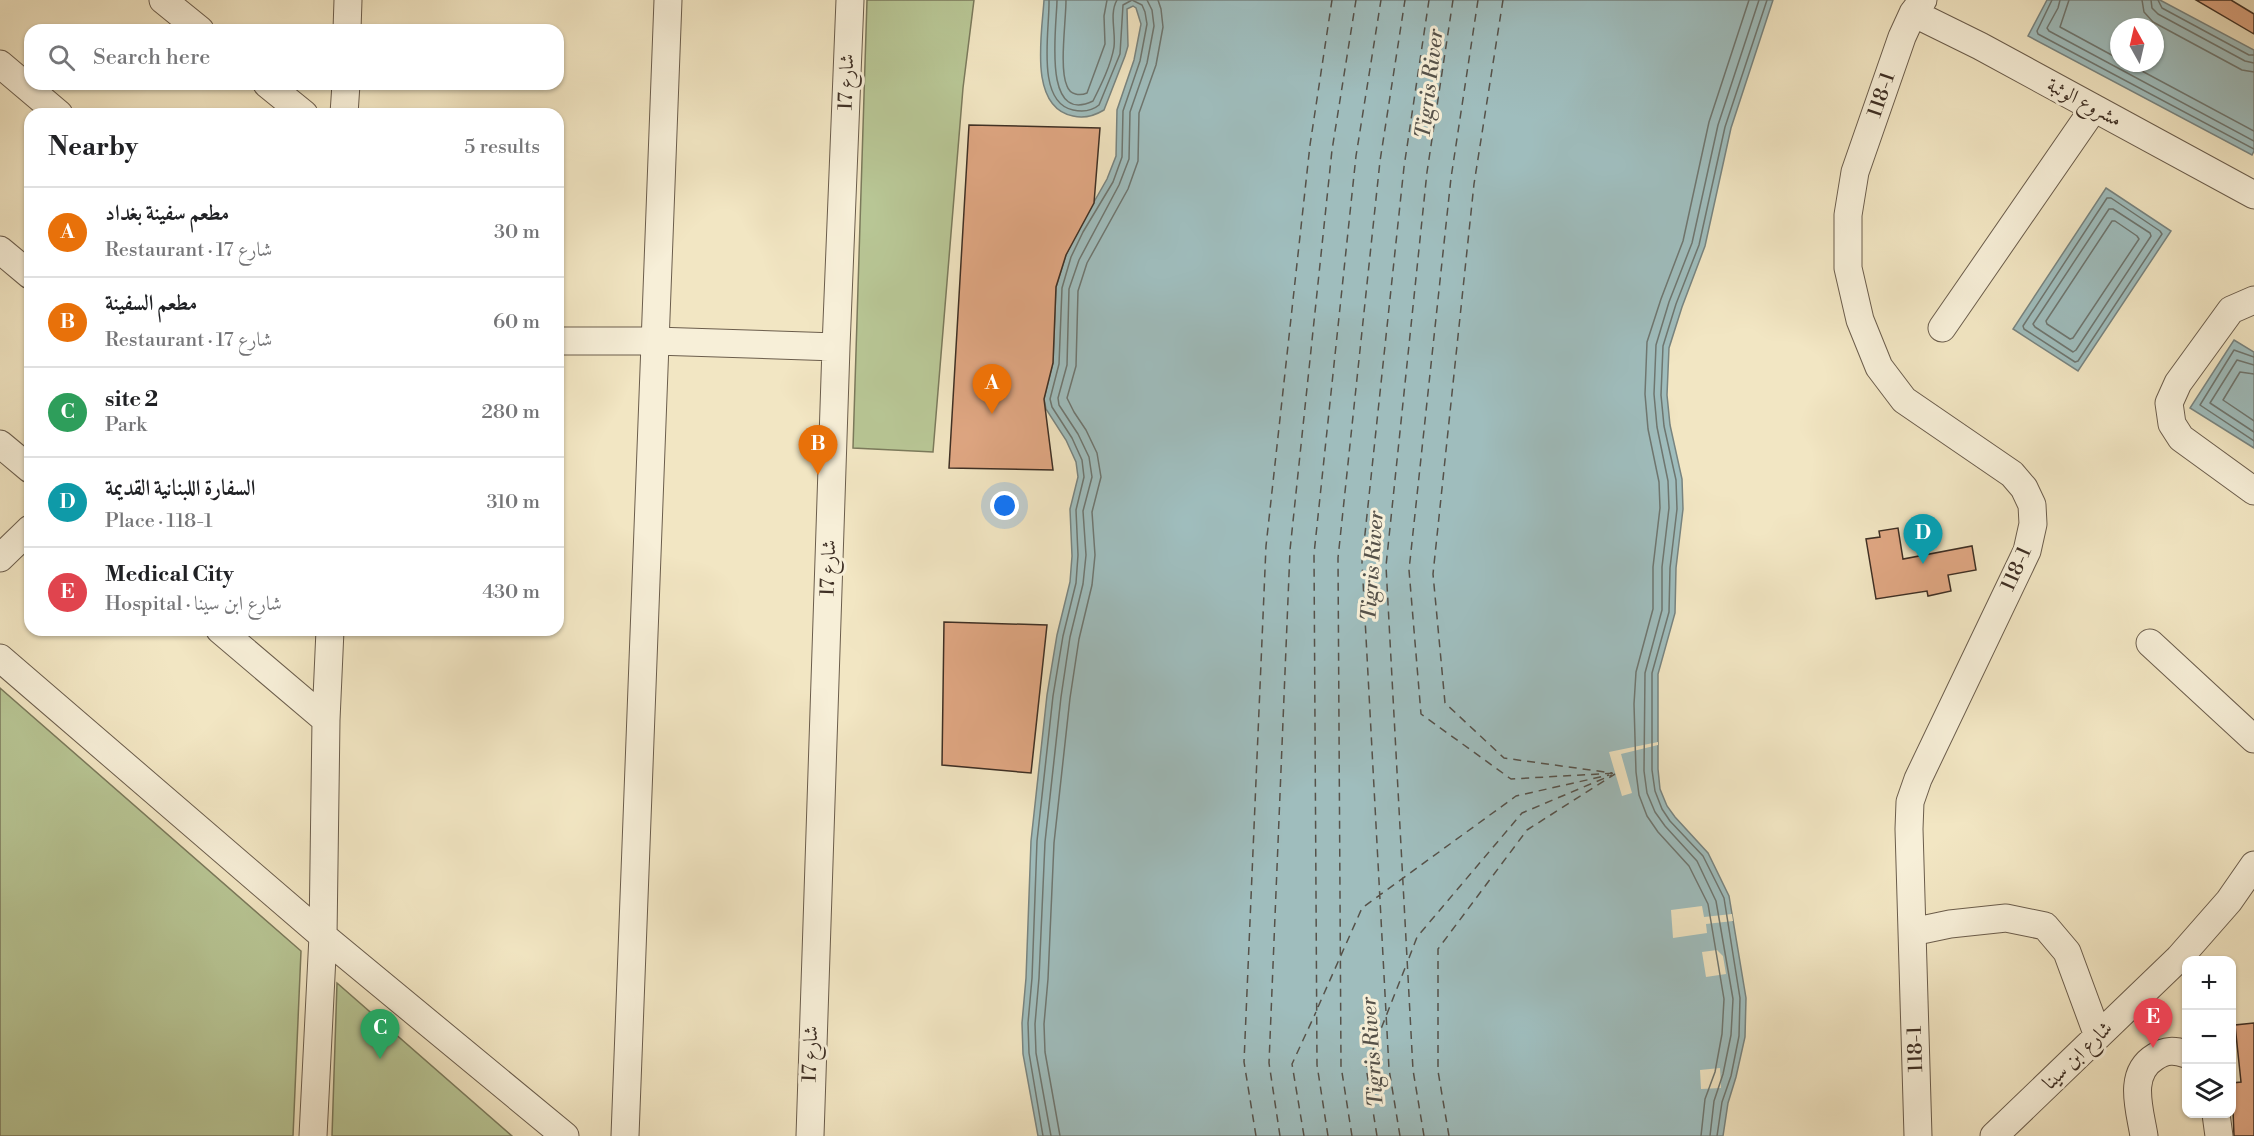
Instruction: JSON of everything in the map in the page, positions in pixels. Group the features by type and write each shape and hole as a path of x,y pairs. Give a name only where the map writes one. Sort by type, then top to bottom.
{"street":[{"path":"163,0 193,24"},
{"path":"347,24 348,0"},
{"path":"625,1136 668,0"},
{"name":"شارع 17","path":"810,1135 850,0"},
{"name":"مشروع الوثبة","path":"1918,7 1980,46 2254,195"},
{"name":"118-1","path":"1918,7 1902,36 1855,172 1848,215 1848,268 1860,320 1880,367 1904,400 2012,474 2024,488 2032,505 2033,524 2027,551 1918,779 1911,802 1909,829 1918,1136"},
{"path":"0,64 24,84"},
{"path":"31,90 52,108"},
{"path":"274,90 297,108"},
{"path":"345,108 346,90"},
{"path":"1941,327 2094,108"},
{"path":"0,250 24,270"},
{"path":"2254,300 2231,310 2178,383 2169,403 2172,424 2181,438 2254,490"},
{"path":"564,341 655,341 836,347"},
{"path":"0,444 24,464"},
{"path":"0,558 24,535"},
{"path":"227,636 326,720"},
{"path":"313,1136 323,936 326,720 330,636"},
{"path":"2150,643 2254,739"},
{"path":"0,658 323,936 565,1136"},
{"name":"شارع ابن سينا","path":"1994,1136 2179,958 2205,930 2254,865"},
{"path":"1912,932 1950,924 2006,918 2045,926 2067,952 2098,1036"},
{"path":"2144,1136 2137,1087 2139,1074 2148,1061 2162,1052 2176,1050 2182,1052"},
{"path":"2217,1118 2219,1136"}],"green space":[{"path":"867,0 974,0 963,88 933,452 853,448"},
{"path":"0,688 301,951 293,1136 0,1136"},
{"path":"337,983 512,1136 332,1136"}],"water":[{"name":"Tigris River","path":"1044,0 1773,0 1731,128 1705,246 1669,348 1667,395 1670,425 1682,479 1683,509 1676,568 1675,613 1658,674 1658,769 1660,789 1667,806 1708,853 1729,896 1746,998 1745,1037 1728,1103 1723,1136 1038,1136 1023,1054 1022,1023 1031,841 1047,695 1057,635 1070,582 1072,556 1070,509 1078,477 1076,462 1066,440 1046,409 1044,399 1053,363 1056,287 1066,255 1107,179 1116,156 1117,110 1134,60 1141,24 1136,8 1133,6 1127,9 1128,46 1104,110 1089,116 1073,116 1059,110 1049,99 1044,84 1040,49"},
{"path":"2047,0 2160,0 2254,50 2254,151 2252,155 2028,36"},
{"path":"2106,188 2171,231 2078,371 2013,329"},
{"path":"2234,340 2254,352 2254,448 2190,408"}],"pier":[{"path":"1658,742 1658,745 1621,754 1632,793 1622,796 1609,752"},
{"path":"1702,906 1704,917 1732,914 1733,921 1706,924 1707,933 1673,938 1671,910"},
{"path":"1717,950 1723,956 1726,974 1706,977 1702,952"},
{"path":"1720,1068 1721,1088 1701,1089 1700,1070"}],"building":[{"path":"2196,0 2231,0 2254,14 2254,34"},
{"path":"969,125 1100,128 1094,203 1066,255 1056,287 1053,363 1044,399 1053,470 949,468"},
{"path":"1898,528 1903,559 1972,546 1976,570 1948,575 1951,591 1928,596 1927,591 1876,599 1866,539 1880,537 1879,531"},
{"path":"944,622 1047,625 1031,773 942,765"},
{"path":"2254,1023 2254,1136 2234,1136 2236,1083 2241,1082 2236,1025"}],"ferry route":[{"path":"1256,1136 1244,1062 1266,546 1310,145 1332,0"},
{"path":"1280,1136 1269,1063 1290,550 1332,150 1356,0"},
{"path":"1328,1136 1317,1065 1314,554 1356,156 1381,0"},
{"path":"1352,1136 1341,1066 1338,558 1380,161 1405,0"},
{"path":"1400,1136 1389,1069 1362,562 1404,167 1429,0"},
{"path":"1424,1136 1413,1070 1386,566 1427,172 1453,0"},
{"path":"1478,0 1451,178 1409,570 1421,714 1511,779 1616,773"},
{"path":"1503,0 1474,184 1433,574 1445,703 1504,758 1612,773"},
{"path":"1449,1136 1438,1071 1438,949 1527,830 1615,774"},
{"path":"1318,1007 1362,908 1516,796 1609,775"},
{"path":"1409,958 1417,937 1522,813 1612,775"},
{"path":"1377,1136 1366,1067 1407,963"},
{"path":"1304,1136 1292,1064 1316,1012"}],"place":[{"name":"مطعم سفينة بغداد","path":"992,414"},
{"name":"مطعم السفينة","path":"818,475"},
{"name":"السفارة اللبنانية القديمة","path":"1923,564"},
{"name":"Medical City","path":"2153,1048"},
{"name":"site 2","path":"380,1059"}]}
